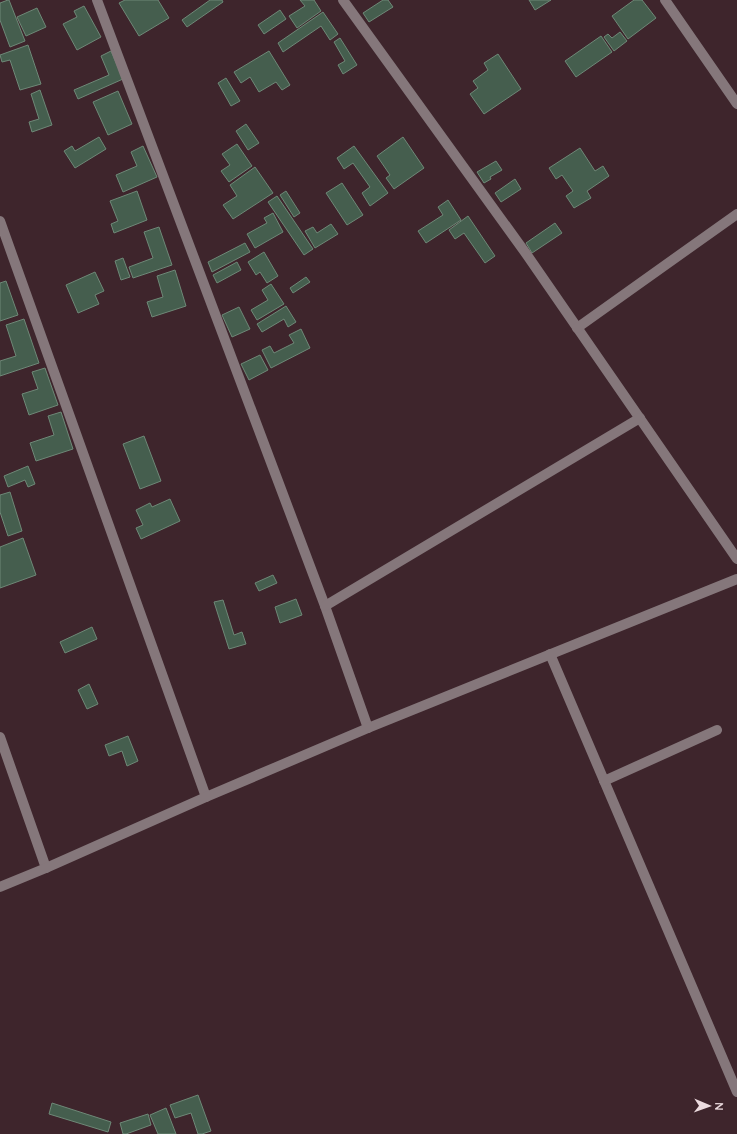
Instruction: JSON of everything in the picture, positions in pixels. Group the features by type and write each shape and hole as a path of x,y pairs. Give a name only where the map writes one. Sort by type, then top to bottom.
{"street":[{"path":"97,0 325,606 368,728"},
{"path":"343,0 527,255 737,559"},
{"path":"666,0 737,104"},
{"path":"577,328 737,214"},
{"path":"0,221 206,797"},
{"path":"325,606 640,418"},
{"path":"0,887 368,728 737,579"},
{"path":"550,654 737,1092"},
{"path":"604,781 717,730"},
{"path":"0,737 46,868"}],"building":[{"path":"8,0 25,41 10,47 0,20 0,3"},
{"path":"125,0 158,0 169,18 139,36 119,3"},
{"path":"210,0 222,0 223,2 187,27 182,20"},
{"path":"300,0 314,0 321,11 297,28 289,16 305,6"},
{"path":"383,0 388,0 393,7 369,22 363,13"},
{"path":"529,0 551,0 535,10"},
{"path":"634,0 642,0 656,18 628,39 612,16"},
{"path":"84,6 101,37 77,50 63,24 77,17 74,11"},
{"path":"37,8 46,27 26,36 17,17"},
{"path":"280,10 286,19 264,34 258,25"},
{"path":"323,12 338,34 330,40 321,26 283,52 278,43"},
{"path":"620,32 627,41 614,51 604,37 608,34 612,38"},
{"path":"601,36 612,52 576,77 565,61"},
{"path":"340,38 357,65 343,74 338,65 345,61 334,42"},
{"path":"28,45 41,84 20,90 10,60 2,62 0,55"},
{"path":"111,51 123,79 78,99 74,90 109,75 101,56"},
{"path":"269,51 290,85 282,90 276,82 259,92 250,77 241,83 234,72"},
{"path":"498,54 521,89 484,114 470,94 478,88 473,81 488,70 484,63"},
{"path":"226,78 240,101 231,106 218,83"},
{"path":"40,90 52,125 32,132 29,122 39,119 31,94"},
{"path":"118,91 132,124 108,135 93,102"},
{"path":"246,124 259,143 248,150 236,131"},
{"path":"99,137 106,149 75,168 64,151 72,146 75,151"},
{"path":"403,137 424,168 394,189 386,178 390,175 377,156"},
{"path":"237,144 252,166 229,182 221,171 230,165 222,154"},
{"path":"143,146 157,177 123,192 116,175 137,166 131,152"},
{"path":"354,146 388,193 370,206 362,193 370,187 353,163 344,169 337,158"},
{"path":"580,148 595,171 603,166 609,176 587,191 591,198 574,208 566,196 573,191 562,175 556,179 549,168"},
{"path":"496,161 502,170 490,177 491,179 484,183 477,172"},
{"path":"255,167 273,193 233,219 223,205 237,196 230,185"},
{"path":"515,179 521,189 501,202 495,193"},
{"path":"342,183 363,215 347,225 326,193"},
{"path":"137,191 147,220 114,233 111,224 118,221 110,201"},
{"path":"286,191 300,213 294,217 280,195"},
{"path":"277,196 313,249 304,255 268,202"},
{"path":"448,200 461,220 426,243 418,231 443,215 438,207"},
{"path":"273,213 283,232 255,248 247,234 267,223 264,218"},
{"path":"468,216 495,256 485,263 464,233 455,239 449,230"},
{"path":"555,223 562,233 532,253 526,243"},
{"path":"331,224 338,234 315,248 305,231 313,227 317,233"},
{"path":"159,227 172,265 133,278 129,267 153,258 144,232"},
{"path":"245,243 250,252 212,272 208,262"},
{"path":"264,252 278,276 267,283 260,272 256,275 248,262"},
{"path":"123,258 130,277 121,280 115,261"},
{"path":"237,262 241,270 217,283 213,275"},
{"path":"175,270 186,306 152,317 147,302 163,297 157,276"},
{"path":"95,272 104,291 95,295 99,304 78,313 66,285"},
{"path":"306,277 310,282 293,293 290,288"},
{"path":"6,281 18,315 0,321 0,283"},
{"path":"271,284 284,304 257,320 251,310 268,300 262,290"},
{"path":"286,306 296,322 288,327 284,319 262,332 257,324"},
{"path":"239,307 250,329 232,337 222,315"},
{"path":"24,319 39,363 0,376 0,361 16,356 6,325"},
{"path":"301,329 310,348 271,368 262,350 270,346 274,353 294,343 289,335"},
{"path":"260,355 268,370 249,380 241,364"},
{"path":"45,368 58,405 29,415 22,394 38,389 32,372"},
{"path":"61,412 73,449 36,461 30,443 54,435 48,416"},
{"path":"144,436 161,481 140,489 123,444"},
{"path":"28,466 35,484 28,487 25,480 8,487 4,476"},
{"path":"10,492 22,531 8,536 0,512 0,495"},
{"path":"170,499 180,521 141,539 136,528 143,525 136,510 150,503 152,507"},
{"path":"23,538 36,575 0,588 0,547"},
{"path":"273,575 277,583 259,591 255,583"},
{"path":"296,599 302,615 280,623 275,607"},
{"path":"223,600 234,635 242,632 246,644 229,649 214,602"},
{"path":"92,627 97,639 65,653 60,642"},
{"path":"89,684 98,704 87,709 78,690"},
{"path":"128,736 138,761 127,766 122,751 109,756 105,745"},
{"path":"198,1095 211,1131 202,1134 198,1134 191,1113 175,1118 170,1105"},
{"path":"52,1103 111,1122 108,1132 49,1114"},
{"path":"166,1108 176,1134 158,1134 150,1115"},
{"path":"148,1114 151,1125 123,1134 120,1123"}]}
